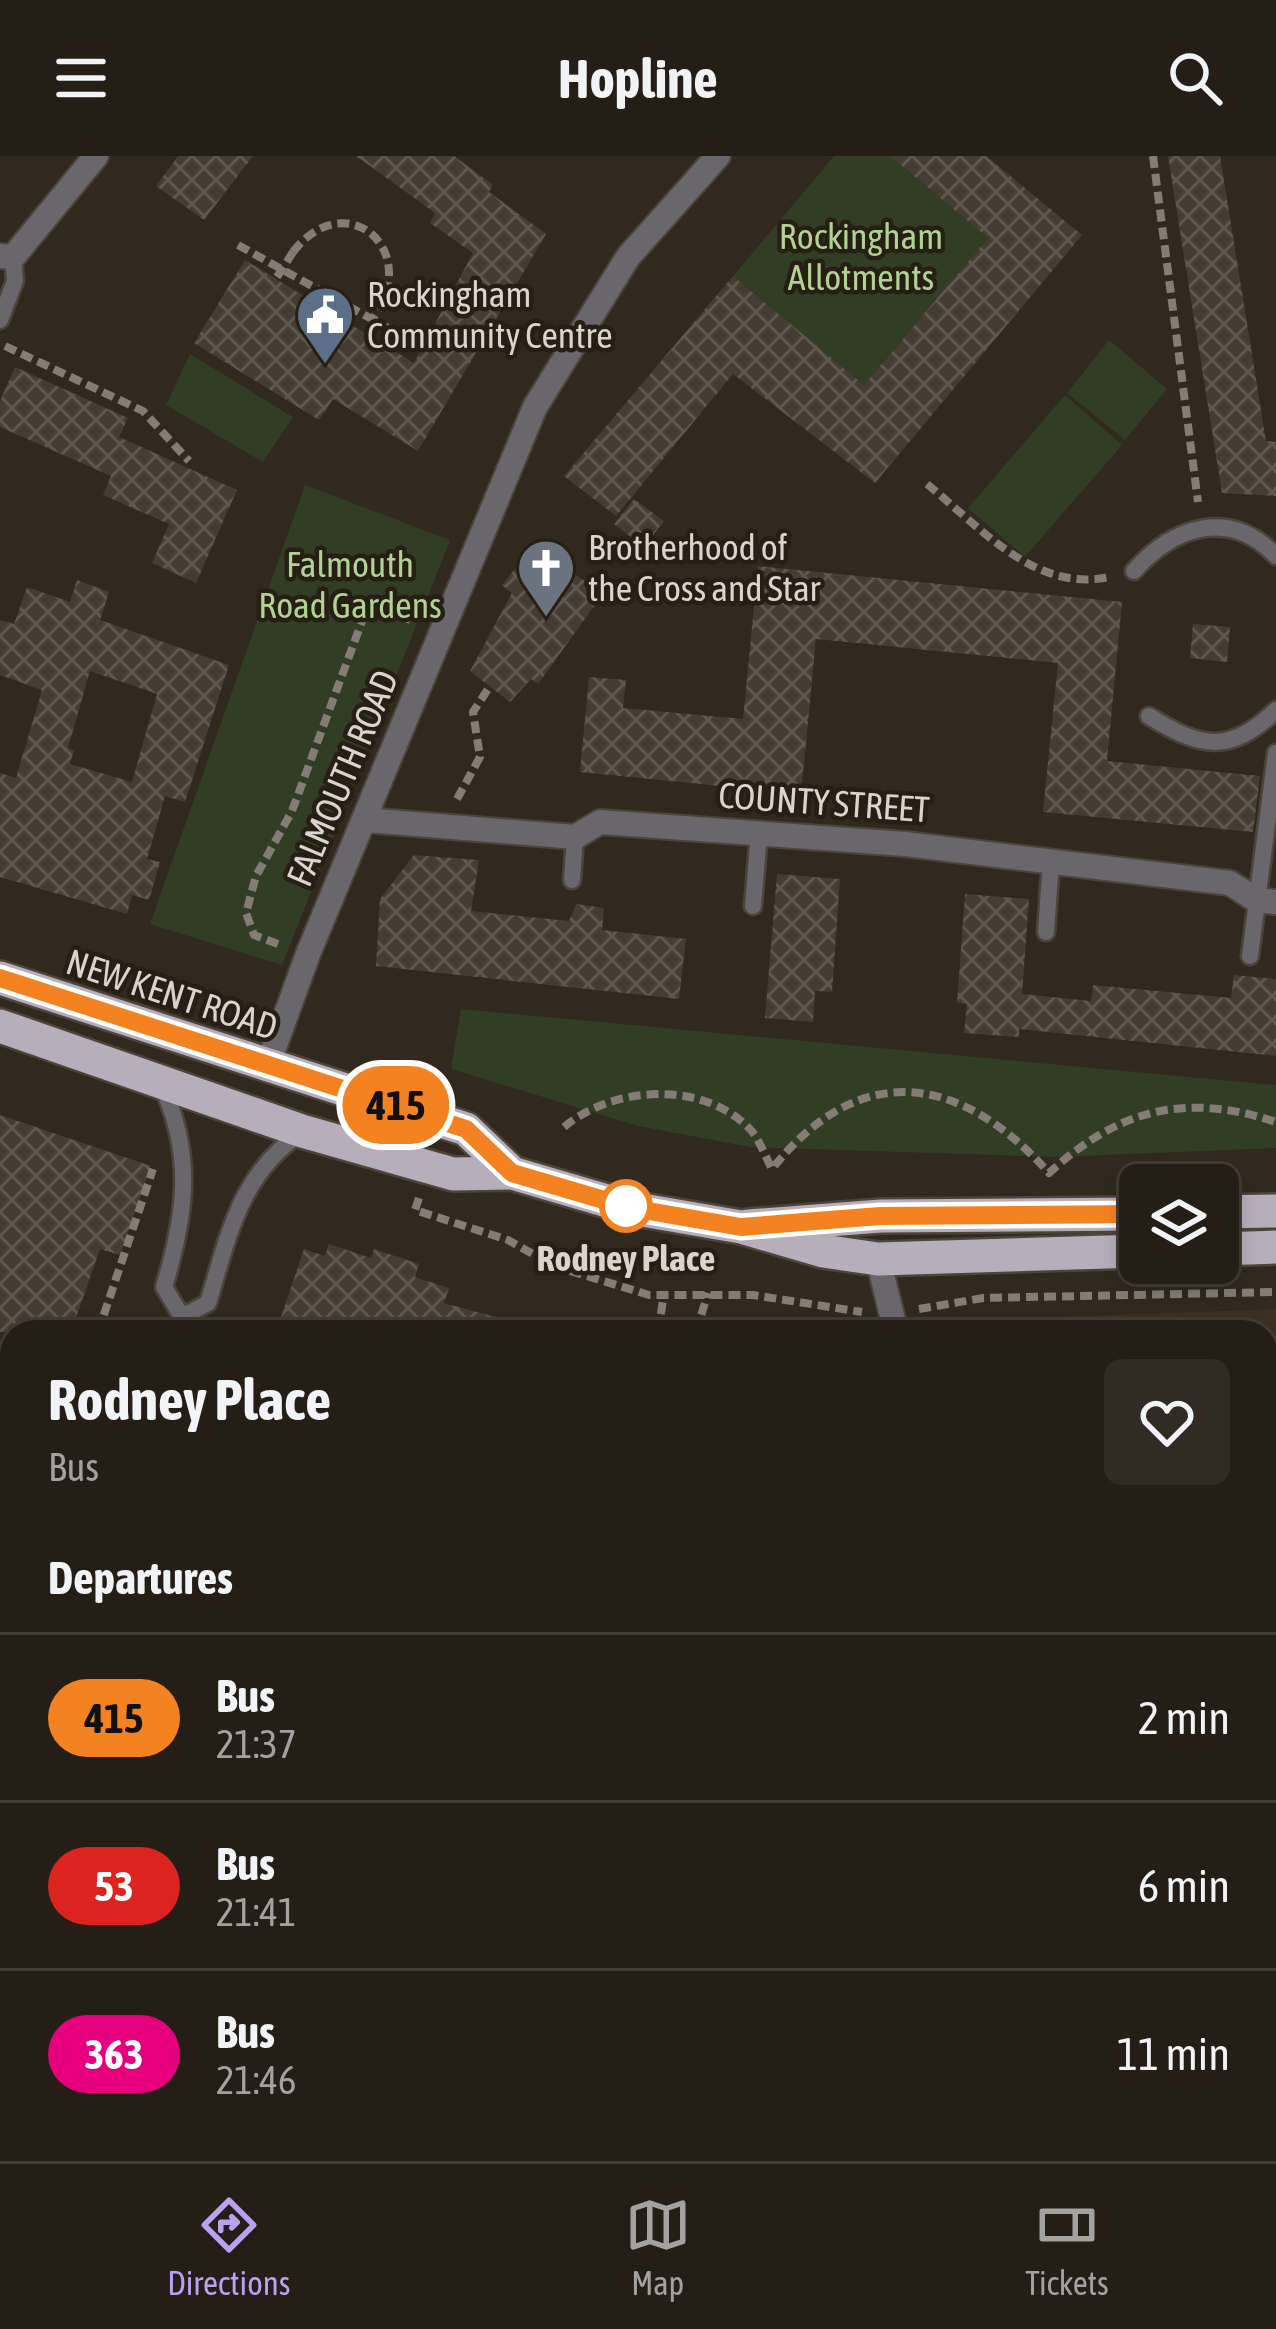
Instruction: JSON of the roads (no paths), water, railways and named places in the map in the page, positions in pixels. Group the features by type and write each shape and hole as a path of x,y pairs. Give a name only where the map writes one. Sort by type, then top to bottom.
{"highway":[{"name":"NEW KENT ROAD","path":"0,978 466,1129 512,1173"},
{"name":"NEW KENT ROAD","path":"0,1026 302,1131 453,1174 512,1173 631,1208 741,1227 823,1251 878,1259 1119,1252"},
{"path":"1239,1212 1276,1211"},
{"name":"NEW KENT ROAD","path":"741,1227 880,1216 1119,1214"},
{"path":"1239,1248 1276,1247"}],"street":[{"path":"6,256 96,156"},
{"name":"FALMOUTH ROAD","path":"267,1067 308,954 545,388 628,257 718,156"},
{"name":"COUNTY STREET","path":"365,820 575,837 600,822 759,832 1052,860 1230,883 1266,901"},
{"path":"878,1259 893,1320"}],"lane":[{"path":"0,320 15,281 6,256"},
{"path":"1134,571 1175,533 1202,527 1243,533 1276,556"},
{"path":"1149,716 1209,745 1234,740 1276,710"},
{"path":"1250,956 1266,901 1276,753"},
{"path":"754,906 759,832"},
{"path":"572,880 575,837"},
{"path":"1046,932 1052,860"},
{"path":"161,1084 186,1154 183,1225 164,1287 177,1320"},
{"path":"185,1320 208,1303 260,1164 302,1131"}],"place":[{"name":"Rockingham Community Centre","path":"325,366"},
{"name":"Brotherhood of the Cross and Star","path":"546,619"},
{"name":"Rodney Place","path":"626,1206"}],"park label":[{"name":"Rockingham Allotments","path":"861,256"},
{"name":"Falmouth Road Gardens","path":"350,584"}]}
